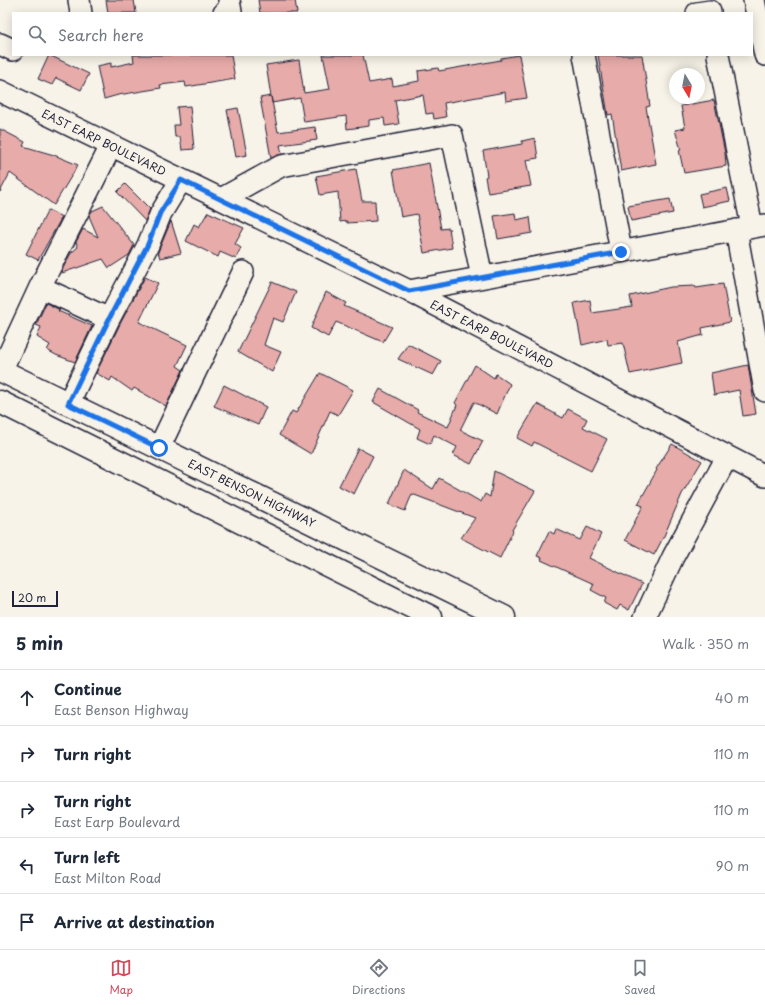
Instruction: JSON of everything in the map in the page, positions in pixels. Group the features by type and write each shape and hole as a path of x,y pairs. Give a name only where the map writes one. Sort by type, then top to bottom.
{"main road":[{"name":"EAST BENSON HIGHWAY","path":"3,359 68,404 504,617"},
{"path":"0,402 431,617"},
{"path":"252,528 240,511 251,500 278,506"}],"street":[{"path":"79,0 82,12"},
{"path":"754,0 765,55"},
{"path":"0,44 12,50"},
{"path":"584,56 621,252"},
{"path":"718,56 751,227 765,391"},
{"name":"EAST EARP BOULEVARD","path":"0,91 409,291 727,457 764,474"},
{"path":"221,199 281,166 452,135 482,277"},
{"path":"3,359 111,146"},
{"path":"68,404 109,319 148,244 160,213 181,180"},
{"path":"409,291 751,227"},
{"path":"159,448 243,272"},
{"path":"40,287 109,319"},
{"path":"645,617 673,557 727,457"}],"building":[{"path":"106,0 134,0 136,12 108,12"},
{"path":"258,0 295,0 297,12 260,12"},
{"path":"49,56 89,74 81,90 56,78 52,85 38,79"},
{"path":"133,56 231,56 235,79 186,87 185,82 160,85 161,88 118,95 104,99 97,66 111,63 111,67 134,62"},
{"path":"323,56 363,56 369,83 392,79 393,86 419,81 418,71 438,68 439,71 501,60 501,58 519,56 527,98 506,101 505,92 444,103 446,117 434,119 433,113 426,114 423,95 395,100 399,124 385,126 384,118 369,120 369,126 347,129 346,116 304,122 300,98 272,103 266,65 299,60 304,93 330,89"},
{"path":"598,56 642,56 650,106 646,107 656,164 621,171 612,114 608,115"},
{"path":"271,96 278,132 315,127 317,140 280,145 282,154 271,158 260,98"},
{"path":"714,100 725,153 726,166 684,173 679,150 681,150 675,130 685,128 681,106 705,104 705,102"},
{"path":"190,106 194,149 182,150 180,137 175,137 174,125 179,125 177,107"},
{"path":"238,108 247,155 236,157 227,110"},
{"path":"0,129 25,142 23,146 54,155 78,165 54,205 10,173 0,192"},
{"path":"535,138 538,158 526,160 531,186 488,193 483,151 522,144 522,141"},
{"path":"429,163 441,229 449,228 452,248 424,253 417,214 401,217 393,170"},
{"path":"356,169 362,201 375,201 376,221 340,222 338,192 320,195 316,176"},
{"path":"125,184 150,209 145,221 117,192"},
{"path":"727,188 730,201 702,207 699,194"},
{"path":"670,199 673,213 631,221 628,206"},
{"path":"103,206 134,245 129,255 109,268 103,259 62,273 61,272 71,253 78,247 76,242 83,229 98,237 89,216 92,211"},
{"path":"48,210 62,217 38,260 26,254"},
{"path":"208,212 244,228 235,244 241,248 236,259 220,252 218,257 186,241 194,224 199,227"},
{"path":"515,213 516,220 530,217 532,233 498,239 494,216"},
{"path":"171,221 181,253 160,258 158,252"},
{"path":"145,277 158,283 139,322 187,345 177,366 183,370 166,406 134,388 132,391 112,377 110,381 96,373"},
{"path":"272,282 296,292 283,322 273,318 264,345 281,352 272,372 238,352"},
{"path":"723,284 730,322 702,328 703,335 678,342 682,363 630,374 623,343 608,345 607,339 582,345 574,303 590,300 592,313 632,307 630,296 671,287 695,286 696,288"},
{"path":"326,292 346,303 344,306 392,327 383,342 336,322 328,337 311,328"},
{"path":"46,303 60,310 58,311 92,326 75,362 47,350 50,345 37,337 41,327 36,325"},
{"path":"408,344 441,361 433,375 398,359"},
{"path":"475,365 494,378 496,374 510,384 497,414 474,402 460,430 483,441 471,464 453,455 457,447 434,435 430,444 417,438 420,429 373,402 380,389 418,410 417,412 448,427 457,405 455,403"},
{"path":"748,365 756,414 743,416 739,390 714,395 711,373"},
{"path":"320,373 353,390 338,415 330,411 311,454 279,435 292,411 296,413"},
{"path":"224,385 266,407 258,425 214,406"},
{"path":"537,404 563,418 568,409 587,419 583,427 607,439 591,471 534,442 532,446 517,438"},
{"path":"672,444 702,461 682,494 654,555 625,540 643,506 638,504 657,470 656,469"},
{"path":"358,448 373,456 354,494 339,486"},
{"path":"404,470 433,489 439,478 481,502 485,494 490,497 494,471 535,491 512,530 513,531 500,558 461,538 475,518 412,494 405,511 389,504"},
{"path":"587,527 601,534 589,558 642,584 629,610 620,605 617,610 604,603 606,598 591,590 594,584 541,560 542,558 537,556 549,531 554,534 556,529 580,540"}],"route":[{"path":"159,448 68,404 109,319 148,244 160,213 181,180 409,291 621,252"}]}
